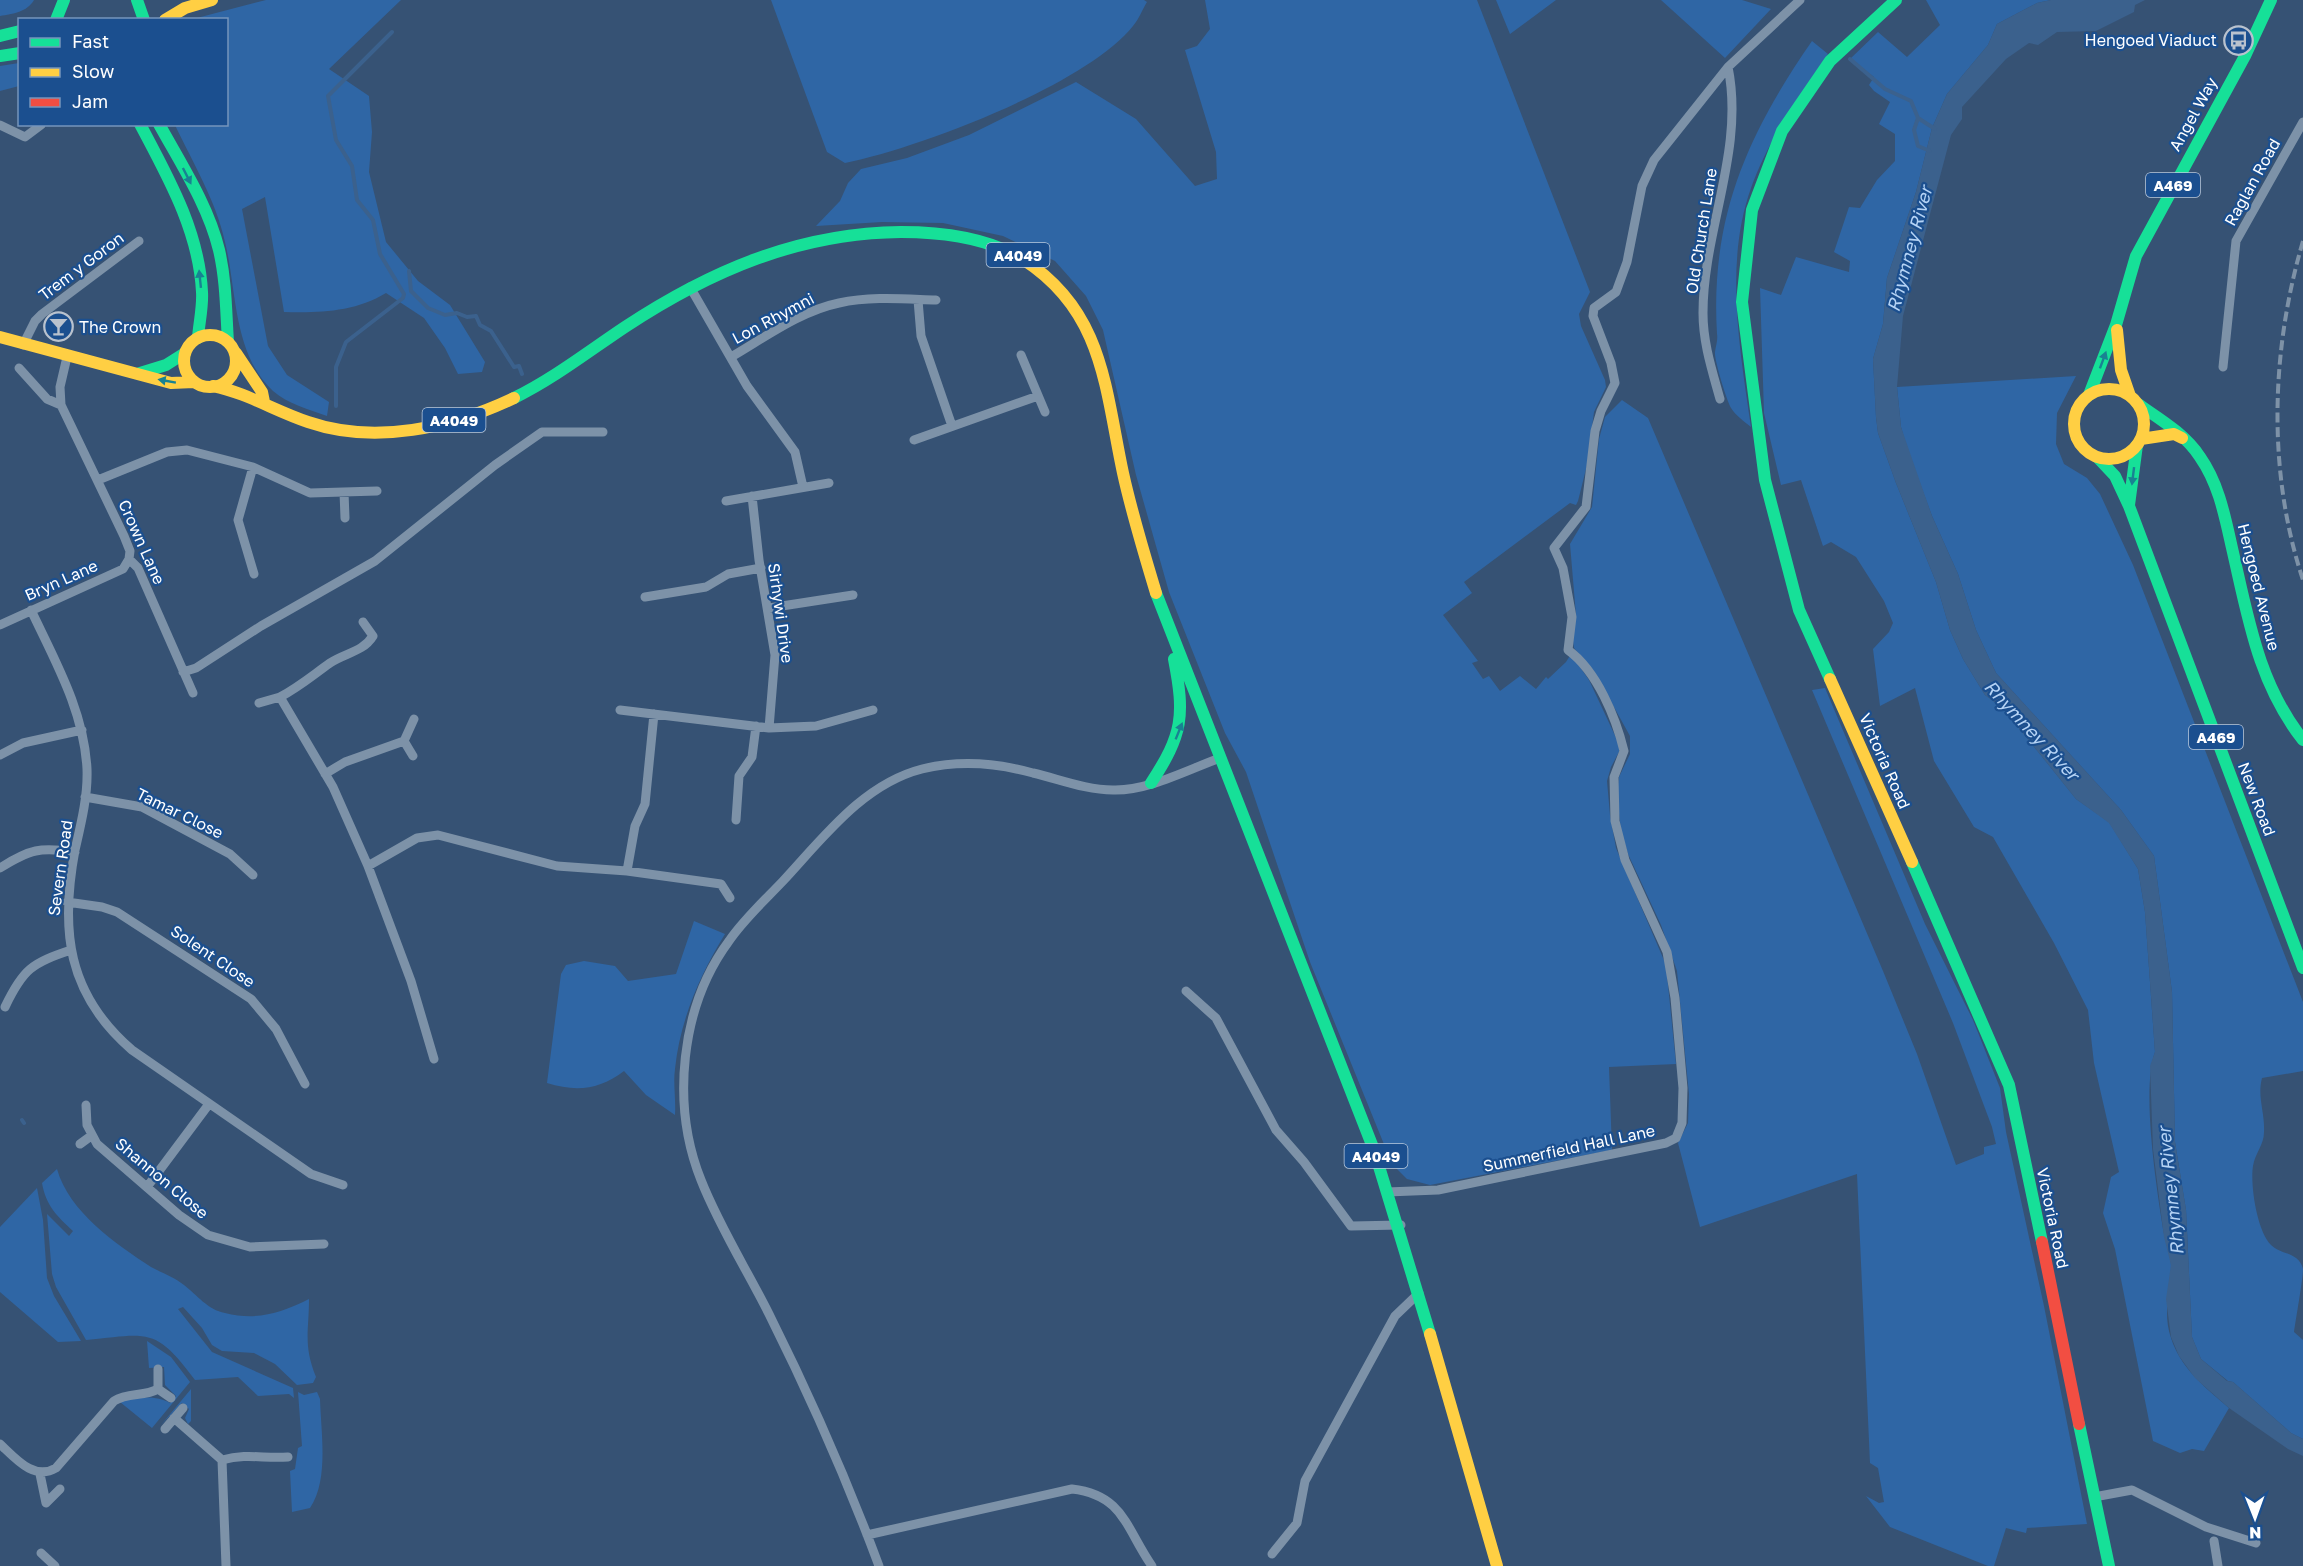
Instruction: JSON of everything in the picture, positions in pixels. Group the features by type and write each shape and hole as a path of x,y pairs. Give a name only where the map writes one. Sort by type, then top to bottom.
{"main road":[{"path":"55,18 64,0"},
{"path":"137,0 143,18"},
{"path":"168,18 185,8 212,0"},
{"name":"Victoria Road","path":"1896,0 1830,61 1782,131 1752,210 1742,302 1765,480 1799,610 1973,998 2009,1085 2109,1566"},
{"name":"A469","path":"2246,52 2271,0"},
{"name":"A469","path":"2246,52 2279,0"},
{"path":"0,36 18,32"},
{"name":"Angel Way","path":"2089,395 2116,325 2136,256 2246,52"},
{"path":"0,56 18,53"},
{"path":"140,373 166,365 185,353 198,338 202,293 194,239 177,193 142,126"},
{"path":"0,337 67,357 140,373 171,383 194,382 213,386 229,379 233,373 236,357 230,345 224,278 215,237 205,211 160,126"},
{"name":"A4049","path":"213,386 228,388 306,422 335,429 399,431 462,418 510,402 545,383 626,326 690,287 754,256 804,242 850,234 886,232 931,234 999,246 1026,259 1049,275 1081,314 1090,335 1100,366 1134,520 1169,630 1356,1103 1401,1225 1457,1431 1497,1566"},
{"name":"Angel Way","path":"2116,325 2121,370 2134,400"},
{"path":"198,338 215,335 230,345 262,392 264,402"},
{"path":"185,353 187,372 194,382"},
{"path":"2139,442 2144,425 2134,400 2110,389 2089,395 2081,403 2073,424 2080,445 2098,458 2120,458 2139,442 2174,434 2186,440"},
{"name":"Hengoed Avenue","path":"2134,400 2186,440 2203,461 2223,511 2268,689 2290,725 2303,740"},
{"name":"New Road","path":"2129,506 2139,442"},
{"name":"New Road","path":"2098,458 2115,476 2129,506 2303,968"},
{"path":"1151,783 1171,749 1183,722 1182,699 1169,630"}],"street":[{"name":"Summerfield Hall Lane","path":"1388,1191 1438,1190 1666,1143 1676,1138 1682,1123 1683,1088 1675,998 1669,962 1657,926 1625,860 1615,822 1614,777 1624,752 1594,680 1576,655 1568,650 1572,617 1563,568 1554,548 1586,507 1595,430 1601,411 1615,383 1611,363 1593,316 1594,308 1616,292 1627,262 1642,186 1654,160 1728,67 1800,0"},
{"name":"Old Church Lane","path":"1720,399 1707,354 1703,312 1716,216 1733,125 1734,96 1728,67"},
{"name":"Raglan Road","path":"2223,367 2236,241 2303,122"},
{"path":"0,125 25,137 40,126"},
{"name":"Trem y Goron","path":"23,345 35,321 42,314 139,241"},
{"path":"690,287 747,386 795,452 803,487"},
{"name":"Lon Rhymni","path":"731,357 789,322 836,303 868,299 936,300"},
{"path":"918,300 921,336 952,426"},
{"path":"1021,355 1045,412"},
{"name":"Crown Lane","path":"67,357 60,387 61,405 124,536 130,551 129,559 138,568 193,693"},
{"name":"Crown Lane","path":"20,368 47,399 61,405"},
{"path":"914,440 1038,396"},
{"path":"183,672 196,668 261,626 375,561 495,465 542,432 603,432"},
{"path":"98,480 176,450 200,453 253,467 310,492 377,491"},
{"path":"253,467 238,520 254,574"},
{"path":"726,501 829,483"},
{"path":"344,492 345,518"},
{"name":"Sirhywi Drive","path":"752,496 775,655 769,728"},
{"name":"Bryn Lane","path":"0,625 123,569 129,559"},
{"path":"645,597 706,587 728,574 761,568"},
{"path":"769,609 853,595"},
{"name":"Severn Road","path":"31,610 75,704 82,730 87,767 85,797 67,902 67,930 71,950 88,996 116,1036 311,1174 343,1185"},
{"path":"259,703 306,683 332,662 368,645 373,636 363,622"},
{"path":"280,696 326,774 368,866 411,981 434,1059"},
{"path":"620,710 769,728 816,726 873,710"},
{"path":"627,871 635,826 645,804 654,714"},
{"path":"326,774 345,762 404,741 414,719"},
{"path":"736,820 739,776 752,757 756,726"},
{"path":"0,755 22,743 82,730"},
{"path":"404,741 413,756"},
{"path":"879,1566 838,1460 702,1182 692,1150 683,1084 691,1027 701,994 728,942 748,918 865,796 895,778 922,769 969,764 1031,772 1094,789 1127,789 1151,783 1220,758"},
{"name":"Tamar Close","path":"85,797 142,807 230,854 253,875"},
{"path":"368,866 417,837 438,835 557,866 627,871 722,884 730,898"},
{"path":"0,868 32,850 44,848 75,852"},
{"name":"Solent Close","path":"67,902 102,907 117,912 251,999 276,1029 305,1084"},
{"path":"5,1007 17,982 26,970 38,962 71,950"},
{"path":"1186,991 1216,1018 1276,1130 1304,1162 1351,1226 1401,1225"},
{"path":"147,1187 209,1104"},
{"name":"Shannon Close","path":"86,1105 87,1125 91,1136 192,1225 218,1240 250,1247 324,1244"},
{"name":"Shannon Close","path":"80,1144 91,1136"},
{"path":"1272,1554 1297,1523 1305,1481 1395,1316 1419,1293"},
{"path":"158,1369 158,1389"},
{"path":"158,1389 171,1398"},
{"path":"0,1444 26,1467 40,1474 56,1468 114,1401 124,1395 152,1393 158,1389"},
{"path":"165,1429 183,1408"},
{"path":"174,1418 222,1460 226,1566"},
{"path":"222,1460 265,1455 275,1458 288,1457"},
{"path":"40,1474 46,1503 60,1489"},
{"path":"867,1535 1072,1489 1090,1491 1107,1498 1128,1524 1152,1566"},
{"path":"2094,1497 2132,1490 2206,1527 2256,1543"},
{"path":"2214,1541 2218,1566"},
{"path":"40,1553 55,1566"}],"shaded area":[{"path":"0,0 34,0 24,10 0,16"},
{"path":"266,0 401,0 329,69 369,96 372,132 369,172 386,242 418,281 450,305 485,362 482,372 458,374 445,348 424,318 386,293 349,308 284,312 265,197 242,209 268,346 287,375 329,402 327,416 285,399 273,391 260,376 243,341 229,261 216,212 175,126 228,126 228,18 197,18"},
{"path":"771,0 1144,0 1147,2 1133,26 1110,48 1079,70 1041,91 956,129 915,144 845,163 827,152"},
{"path":"1205,0 1477,0 1590,292 1579,314 1581,326 1606,387 1594,412 1587,465 1578,501 1576,505 1570,503 1464,582 1472,593 1443,615 1478,661 1472,663 1483,679 1489,676 1500,691 1520,676 1536,689 1546,677 1548,679 1566,662 1571,654 1589,680 1619,744 1619,752 1607,781 1610,815 1616,848 1666,965 1676,1064 1609,1067 1612,1150 1430,1185 1407,1179 1392,1164 1310,962 1246,772 1225,733 1169,592 1136,475 1103,330 1086,296 1055,261 1003,236 943,223 882,222 816,226 840,201 848,183 861,169 907,158 969,135 1076,82 1136,119 1195,186 1217,179 1216,152 1185,50 1197,46 1210,29"},
{"path":"1496,0 1556,0 1510,34"},
{"path":"1661,0 1742,0 1771,9 1725,58"},
{"path":"1926,0 2051,0 2037,3 1997,24 1988,45 1947,94 1932,128 1916,192 1887,278 1883,324 1873,359 1878,433 1936,582 1950,630 1963,659 1985,695 2003,708 2076,799 2109,822 2138,869 2145,912 2155,1052 2150,1090 2154,1168 2164,1234 2171,1262 2167,1310 2168,1328 2181,1359 2203,1385 2229,1408 2204,1451 2192,1449 2180,1453 2153,1441 2115,1249 2103,1213 2111,1177 2119,1172 2094,1063 2088,1010 2054,943 1993,837 1974,827 1934,761 1915,688 1880,706 1873,649 1889,632 1893,623 1884,601 1856,557 1831,542 1823,546 1801,480 1781,485 1764,413 1760,288 1781,295 1796,257 1849,272 1850,261 1834,252 1849,207 1860,208 1877,180 1895,161 1895,134 1879,124 1890,102 1869,85 1874,77 1850,59 1878,32 1907,57 1940,25"},
{"path":"1812,41 1828,54 1785,119 1758,170 1743,217 1738,247 1736,277 1739,338 1751,427 1731,408 1715,356 1716,292 1720,252 1727,215 1752,144 1769,110"},
{"path":"18,63 18,86 0,91 0,66"},
{"path":"2076,376 2057,413 2056,444 2064,464 2087,478 2100,494 2133,565 2303,1002 2303,1071 2262,1078 2260,1092 2264,1137 2254,1161 2252,1174 2258,1219 2266,1238 2275,1248 2298,1259 2303,1269 2294,1332 2303,1340 2303,1439 2291,1433 2233,1382 2228,1381 2201,1359 2192,1337 2186,1210 2175,1142 2172,992 2154,856 2121,810 1996,673 1976,630 1958,574 1932,516 1901,427 1897,387"},
{"path":"1622,400 1648,418 1883,971 1917,1054 1956,1165 1984,1154 1984,1147 1996,1144 1992,1127 1953,1023 1812,690 1825,688 1925,924 1973,1020 2000,1088 2006,1132 2044,1306 2087,1524 2027,1528 2026,1533 2006,1528 1994,1566 1988,1566 1890,1527 1866,1496 1879,1503 1884,1502 1878,1468 1870,1463 1857,1174 1700,1227 1678,1143 1688,1123 1689,1094 1677,971 1661,925 1628,854 1621,831 1617,795 1619,777 1630,754 1630,736 1594,671 1574,648 1573,641 1576,615 1570,544 1592,507 1599,439 1605,417"},
{"path":"694,921 725,934 692,998 681,1033 674,1074 675,1115 646,1095 624,1071 606,1082 587,1088 568,1088 547,1083 561,974 566,965 584,961 615,966 628,981 676,974"},
{"path":"57,1169 72,1199 95,1226 137,1258 180,1282 213,1309 237,1315 258,1316 279,1312 309,1299 308,1347 316,1377 313,1383 297,1385 275,1364 254,1353 222,1351 212,1345 202,1328 183,1307 178,1309 212,1352 293,1388 294,1398 289,1394 258,1396 238,1377 195,1380 170,1350 149,1338 124,1336 86,1340 56,1287 52,1274 47,1214 69,1236 73,1231 53,1210 44,1191 42,1183"},
{"path":"37,1188 43,1220 47,1278 54,1296 81,1341 58,1342 0,1292 0,1227"},
{"path":"147,1341 171,1357 190,1382 152,1428 120,1402 145,1398 170,1403 176,1396 165,1385 164,1367 149,1368"},
{"path":"191,1389 191,1421 188,1424 185,1418 189,1409 182,1403 161,1425"},
{"path":"298,1392 304,1395 317,1392 320,1399 323,1456 320,1484 310,1508 292,1512 290,1471 295,1469 298,1448 302,1446"}],"water":[{"name":"Rhymney River","path":"2051,0 2145,0 2135,5 2134,12 2096,31 2057,32 2038,45 2029,43 2006,59 1962,107 1962,119 1951,135 1903,316 1897,387 1901,427 1932,516 1958,574 1976,630 1996,673 2121,810 2154,856 2172,992 2175,1142 2186,1210 2192,1337 2201,1359 2227,1381 2233,1382 2291,1433 2303,1439 2303,1456 2288,1449 2229,1408 2195,1378 2179,1356 2171,1337 2166,1299 2171,1265 2164,1237 2153,1149 2150,1066 2155,1052 2145,912 2138,869 2109,823 2076,799 2003,708 1985,695 1963,659 1950,630 1936,582 1878,433 1873,359 1883,324 1887,278 1916,192 1932,128 1947,94 1988,45 1997,24 2037,3"}],"waterway":[{"path":"336,406 336,367 346,342 403,298 404,294 380,254 373,220 357,200 352,166 336,140 328,96 392,32"},
{"path":"1850,59 1885,89 1911,101 1918,118 1935,129"},
{"path":"1918,118 1914,130 1918,146 1930,151"},
{"path":"409,271 411,291 428,308 445,315 457,313 467,317 476,316 480,325 491,331 514,367 519,366 522,374"}],"railway":[{"path":"2303,241 2284,325 2279,367 2278,410 2283,496 2291,539 2303,580"}],"traffic: fast":[{"path":"57,18 64,0"},
{"path":"137,0 143,18"},
{"path":"1830,679 1799,610 1765,480 1742,302 1752,210 1782,131 1830,61 1896,0"},
{"path":"2089,395 2116,325 2136,256 2245,56 2271,0"},
{"path":"0,36 18,32"},
{"path":"0,56 18,53"},
{"path":"141,126 180,205 195,247 202,292 198,338"},
{"path":"160,126 193,185 214,233 223,273 228,342"},
{"path":"514,398 543,382 657,307 690,289 756,259 791,248 826,239 863,234 917,232 981,241 1024,260"},
{"path":"140,373 166,365 185,353"},
{"path":"2138,404 2187,441 2207,467 2224,513 2250,624 2265,672 2275,696 2303,740"},
{"path":"2129,505 2137,445"},
{"path":"2098,458 2115,476 2129,506 2303,968"},
{"path":"1156,593 1374,1150 1430,1334"},
{"path":"1151,783 1170,751 1179,724 1180,696 1174,659"},
{"path":"1912,862 2009,1085 2042,1242"},
{"path":"2079,1424 2109,1566"}],"traffic: slow":[{"path":"168,18 185,8 212,0"},
{"path":"1024,260 1050,281 1071,303 1086,328 1097,354 1130,503 1156,593"},
{"path":"2117,330 2121,370 2130,396"},
{"path":"210,335 220,337 228,343 234,351 236,361 234,371 228,379 220,385 210,387 200,385 192,379 186,371 184,361 186,351 192,343 200,337 210,335"},
{"path":"0,337 171,383 194,382"},
{"path":"236,353 262,392 264,402"},
{"path":"213,386 238,393 308,422 334,429 360,432 412,430 439,425 465,418 514,398"},
{"path":"2109,389 2122,392 2134,399 2141,411 2144,424 2141,437 2134,449 2122,456 2109,459 2096,456 2084,449 2077,437 2074,424 2077,411 2084,399 2096,392 2109,389"},
{"path":"2141,439 2174,434 2182,438"},
{"path":"1830,679 1912,862"},
{"path":"1430,1334 1497,1566"}],"traffic: jam":[{"path":"2042,1242 2079,1424"}],"place":[{"name":"Hengoed Viaduct","path":"2238,40"},
{"name":"The Crown","path":"58,327"}]}
